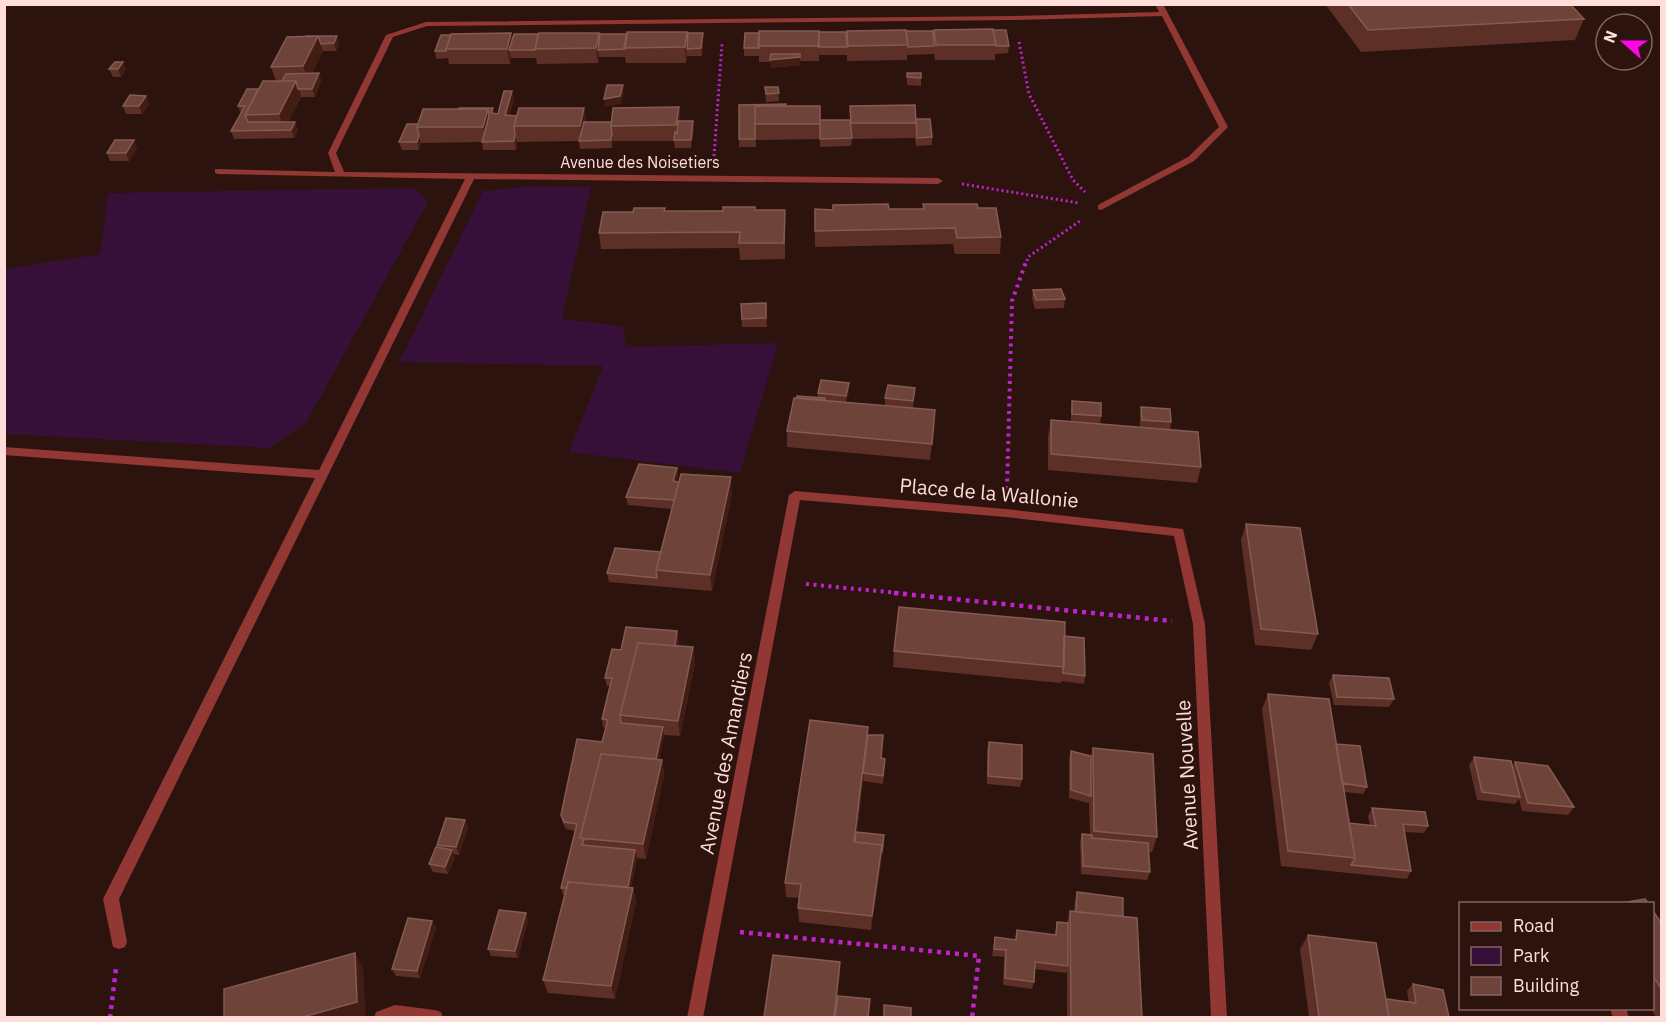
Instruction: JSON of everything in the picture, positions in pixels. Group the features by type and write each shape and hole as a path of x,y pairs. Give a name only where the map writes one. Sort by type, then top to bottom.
{"street":[{"path":"1101,207 1191,159 1224,127 1159,4"},
{"path":"341,175 332,153 390,35 426,24 1014,18 1163,14"},
{"name":"Avenue des Noisetiers","path":"218,171 341,175 938,181"},
{"path":"119,942 111,899 471,176"},
{"path":"4,451 323,474"},
{"name":"Place de la Wallonie","path":"795,495 1006,513 1179,532"},
{"name":"Avenue des Amandiers","path":"695,1017 795,495"},
{"name":"Avenue Nouvelle","path":"1179,532 1199,624 1219,1017"},
{"path":"382,1017 395,1013 435,1017"}],"path":[{"path":"1014,18 1029,94 1073,180 1101,207"},
{"path":"712,177 724,21"},
{"path":"938,181 1101,207"},
{"path":"1006,513 1012,301 1028,257 1101,207"},
{"path":"778,581 1199,624"},
{"path":"712,929 979,956 972,1017"},
{"path":"110,1017 119,942"}],"green space":[{"path":"533,186 591,187 562,319 623,326 626,347 778,343 740,473 569,452 603,366 399,362 483,191"},
{"path":"414,188 428,202 306,423 270,448 5,434 5,269 100,254 108,193"}],"building":[{"path":"1348,4 1570,4 1584,19 1368,30"},
{"path":"993,29 996,45 936,45 934,30"},
{"path":"906,30 908,45 848,46 847,31"},
{"path":"993,30 1006,30 1009,46 996,46"},
{"path":"759,31 819,31 819,46 758,46"},
{"path":"906,31 933,31 934,46 908,47"},
{"path":"627,32 687,32 685,47 624,48"},
{"path":"819,32 846,32 847,47 818,47"},
{"path":"511,33 507,49 446,49 451,34"},
{"path":"539,33 599,33 596,48 535,49"},
{"path":"688,33 703,33 701,48 687,49"},
{"path":"745,33 759,33 759,48 744,48"},
{"path":"514,34 538,34 535,50 509,50"},
{"path":"600,34 627,34 625,49 598,50"},
{"path":"441,35 451,35 446,51 435,51"},
{"path":"318,36 337,36 334,43 321,44"},
{"path":"318,36 303,66 271,67 287,37"},
{"path":"771,54 800,54 800,57 770,60"},
{"path":"115,62 123,62 118,69 109,69"},
{"path":"319,73 312,89 298,89 296,81 282,81 286,74"},
{"path":"907,73 921,73 921,78 907,77"},
{"path":"263,81 296,81 279,114 245,115"},
{"path":"607,85 623,85 620,96 604,99"},
{"path":"765,87 778,87 779,93 766,94"},
{"path":"247,89 258,89 245,115 248,122 295,122 291,130 231,131 245,106 238,106"},
{"path":"504,91 512,91 505,115 517,116 514,141 482,142 489,116 488,109 459,108 493,108 491,113 498,114"},
{"path":"130,95 146,96 139,106 123,106"},
{"path":"786,104 786,106 755,106 755,139 739,139 739,105"},
{"path":"915,105 916,123 851,123 850,106"},
{"path":"755,106 820,106 820,124 755,124"},
{"path":"679,107 676,125 611,126 613,108"},
{"path":"519,108 584,108 580,126 514,126"},
{"path":"423,109 488,109 483,127 417,127"},
{"path":"916,119 930,119 932,137 917,138"},
{"path":"820,120 850,120 852,138 820,139"},
{"path":"678,121 693,121 691,140 674,140"},
{"path":"584,122 611,122 611,140 579,141"},
{"path":"407,124 418,124 417,142 399,142"},
{"path":"115,140 134,140 126,153 107,153"},
{"path":"888,204 889,209 924,209 923,204 977,204 978,208 996,208 1001,237 957,238 955,228 815,231 815,209 833,210 833,205"},
{"path":"723,207 785,210 784,243 739,243 740,232 599,233 603,212 633,212 634,208 665,208 664,211 723,211"},
{"path":"1061,289 1065,299 1036,300 1033,290"},
{"path":"766,303 766,318 742,319 741,304"},
{"path":"821,380 849,383 846,396 818,393"},
{"path":"888,385 915,388 913,401 885,398"},
{"path":"797,396 825,398 825,400 797,398"},
{"path":"794,398 935,410 932,444 787,431"},
{"path":"1072,401 1101,403 1101,416 1072,414"},
{"path":"1141,407 1170,409 1171,422 1142,420"},
{"path":"1051,420 1198,432 1201,467 1051,454"},
{"path":"639,464 677,468 673,481 679,482 674,500 626,497"},
{"path":"681,474 731,477 710,575 656,570"},
{"path":"1246,524 1300,528 1318,634 1261,629"},
{"path":"615,548 661,552 656,570 657,578 607,573"},
{"path":"899,607 1065,622 1064,667 894,651"},
{"path":"626,627 677,631 675,646 638,643 620,715 621,723 663,727 656,759 601,754 580,838 584,839 582,845 635,850 628,887 568,882 567,888 561,888 577,824 564,822 561,815 577,739 602,742 608,720 602,719 612,678 605,678 612,649 621,650"},
{"path":"1064,636 1084,638 1085,676 1063,673"},
{"path":"638,643 693,647 678,721 620,715"},
{"path":"1333,675 1389,678 1394,699 1337,697"},
{"path":"1268,694 1329,699 1355,858 1288,851"},
{"path":"810,720 868,727 854,842 882,845 872,916 798,908 801,884 785,883"},
{"path":"868,735 883,735 881,758 885,759 883,776 863,773"},
{"path":"989,742 1022,745 1022,779 988,776"},
{"path":"1336,744 1360,746 1367,787 1342,783"},
{"path":"1093,748 1153,754 1157,837 1094,831"},
{"path":"1071,751 1091,756 1091,796 1071,790"},
{"path":"601,754 662,760 643,844 580,838"},
{"path":"1474,757 1511,761 1520,797 1482,792"},
{"path":"1515,762 1548,766 1574,807 1528,803"},
{"path":"1372,808 1425,812 1428,826 1403,824 1411,871 1351,865 1355,858 1349,823 1376,826"},
{"path":"446,818 465,820 456,847 437,845"},
{"path":"856,832 884,835 882,852 882,845 855,842"},
{"path":"1082,834 1092,835 1092,838 1148,843 1150,872 1083,866"},
{"path":"436,847 452,850 445,867 429,864"},
{"path":"568,882 633,888 611,986 543,980"},
{"path":"1077,892 1123,898 1123,916 1076,912"},
{"path":"1645,899 1647,902 1627,902"},
{"path":"499,910 526,913 515,951 488,949"},
{"path":"1070,911 1137,918 1142,1017 1071,1017"},
{"path":"1654,912 1662,924 1662,990 1654,978"},
{"path":"408,918 432,921 417,971 392,969"},
{"path":"1057,922 1068,923 1068,966 1035,962 1034,982 1005,978 1006,950 994,949 995,937 1016,940 1017,930 1056,935"},
{"path":"1308,935 1376,943 1389,1017 1319,1017"},
{"path":"355,953 357,1002 303,1017 224,1017 224,989"},
{"path":"773,955 840,962 834,1017 764,1017"},
{"path":"1413,984 1443,990 1449,1017 1389,1017 1386,999 1416,1003"},
{"path":"838,996 870,999 868,1017 835,1017"},
{"path":"884,1005 911,1008 911,1017 884,1017"}]}
